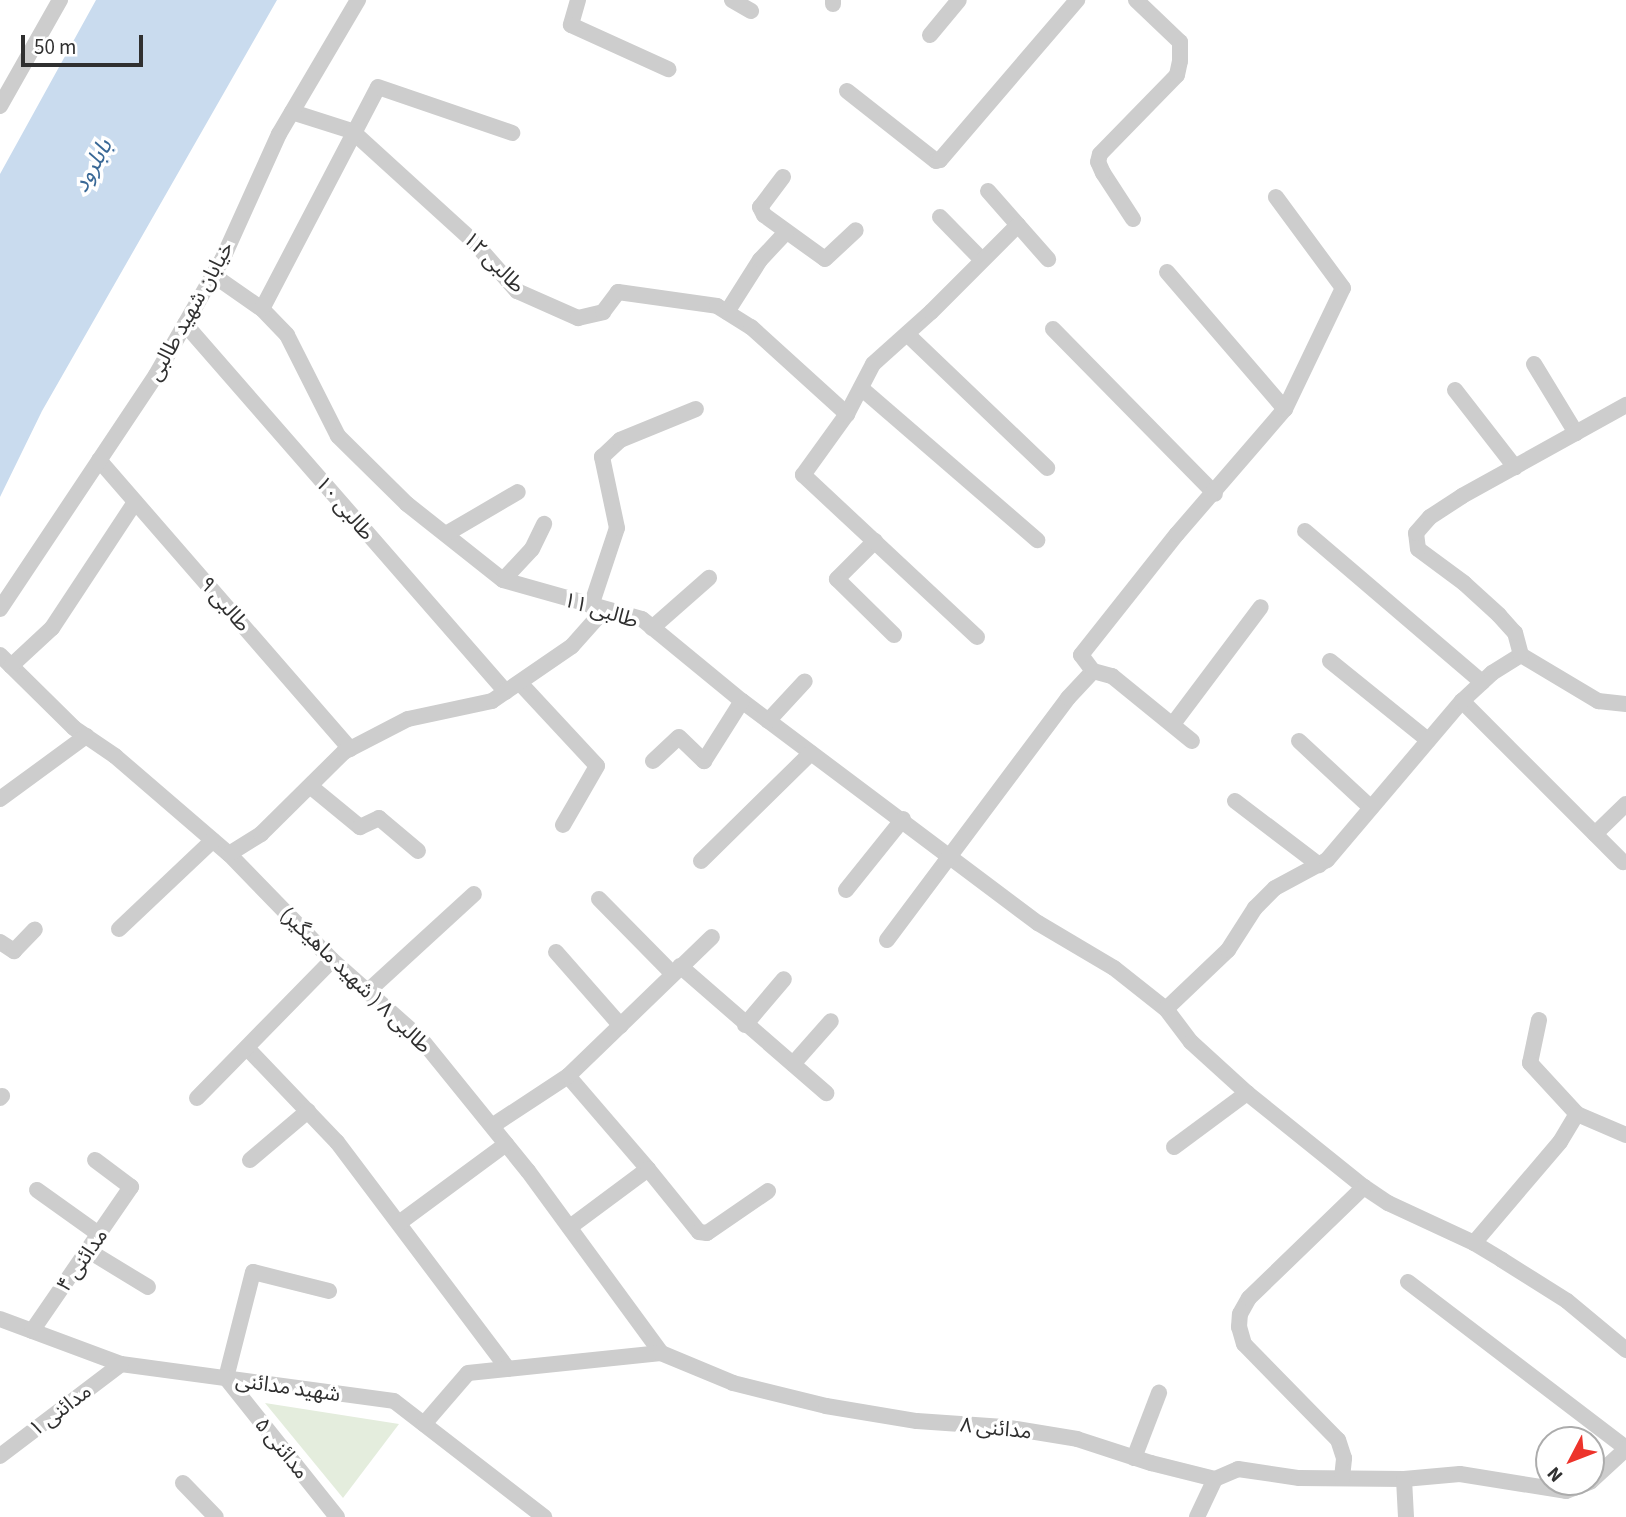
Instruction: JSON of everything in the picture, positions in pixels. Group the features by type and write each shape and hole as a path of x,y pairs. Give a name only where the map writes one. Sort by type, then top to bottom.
{"street":[{"path":"0,106 60,0"},
{"name":"خیابان شهید طالبی","path":"0,609 156,375 213,275 292,112 358,0"},
{"path":"578,0 571,25 668,69"},
{"path":"732,0 751,11"},
{"path":"930,35 959,0"},
{"path":"847,91 936,161 940,160 1077,0"},
{"path":"1133,219 1103,173 1098,162 1100,154 1177,75 1180,61 1180,42 1136,0"},
{"path":"262,309 352,131 378,87 512,133"},
{"name":"طالبی ۱۲","path":"292,112 352,131 473,241 517,291 578,318 603,312 618,292 718,306 751,327 847,414"},
{"path":"783,177 760,207 764,215 786,232 825,259 856,230"},
{"path":"988,191 1048,259"},
{"path":"1192,741 1112,676 1093,671 1081,655 1177,534 1285,409 1343,288 1276,197"},
{"path":"940,217 982,260"},
{"path":"977,637 803,475 847,414 873,365 1018,225"},
{"path":"727,312 760,260 786,232"},
{"path":"1167,272 1285,409"},
{"name":"طالبی ۱۱","path":"213,275 262,309 287,335 338,436 407,503 503,580 642,619 768,721 903,819 1038,923 1114,968 1166,1009 1192,1042 1247,1093 1364,1187 1388,1203 1474,1243 1567,1301 1626,1350"},
{"name":"طالبی ۱۰","path":"185,324 506,692"},
{"path":"1053,329 1214,494"},
{"path":"907,334 1047,468"},
{"path":"1534,364 1576,433"},
{"path":"861,388 1037,540"},
{"path":"1455,390 1515,467"},
{"path":"1626,405 1451,503 1430,517 1416,533 1418,549 1464,583 1515,633 1521,655 1598,701 1626,704"},
{"path":"229,853 261,834 350,749 408,719 492,701 572,646 598,608 617,528 602,457 620,440 696,409"},
{"name":"طالبی ۹","path":"99,460 350,749"},
{"path":"446,534 518,492"},
{"path":"6,660 52,628 135,502"},
{"path":"503,580 533,549 544,524"},
{"path":"1305,531 1482,682"},
{"path":"874,541 838,579 894,635"},
{"path":"652,628 709,578"},
{"path":"1173,724 1261,607"},
{"path":"1166,1009 1228,950 1255,908 1275,888 1327,860 1462,701 1482,682 1521,655"},
{"name":"طالبی ۸ ( شهید ماهیگیر)","path":"6,660 86,736 115,756 229,853 332,960 421,1039 570,1227 661,1353"},
{"path":"1330,662 1429,740"},
{"path":"887,940 1068,698 1093,671"},
{"path":"768,721 805,681"},
{"path":"520,683 597,766 563,825"},
{"path":"653,761 679,737 704,761 742,701"},
{"path":"1462,701 1623,862"},
{"path":"0,799 86,736"},
{"path":"1298,740 1371,808"},
{"path":"701,861 811,753"},
{"path":"310,786 360,827 379,818 418,851"},
{"path":"1236,801 1319,865"},
{"path":"1595,834 1626,804"},
{"path":"846,890 903,819"},
{"path":"119,929 213,840"},
{"path":"368,992 474,894"},
{"path":"599,899 676,970 826,1093"},
{"path":"0,942 14,951 35,929"},
{"path":"492,1126 568,1076 712,937"},
{"path":"556,952 621,1026"},
{"path":"197,1098 248,1049 332,960"},
{"path":"745,1025 784,979"},
{"path":"1539,1020 1530,1063 1577,1114 1626,1135"},
{"path":"793,1065 831,1021"},
{"path":"248,1049 337,1142 508,1369"},
{"path":"568,1076 699,1232 707,1233 768,1191"},
{"path":"1174,1147 1247,1093"},
{"path":"250,1160 308,1111"},
{"path":"1474,1243 1560,1142 1577,1114"},
{"path":"399,1223 506,1144"},
{"name":"مدائنی ۴","path":"32,1331 100,1236 131,1187 95,1160"},
{"path":"570,1227 648,1169"},
{"path":"1342,1478 1344,1458 1338,1440 1244,1344 1239,1326 1240,1314 1249,1298 1364,1187"},
{"path":"37,1191 100,1236"},
{"path":"89,1251 148,1287"},
{"path":"226,1378 253,1272 329,1292"},
{"path":"1408,1282 1626,1449"},
{"name":"شهید مدائنی","path":"0,1319 121,1364 394,1401 544,1517"},
{"name":"مدائنی ۸","path":"424,1424 468,1373 661,1353 733,1383 826,1405 917,1421 1004,1427 1077,1439 1134,1458 1215,1479 1238,1469 1299,1478 1404,1479 1460,1474 1535,1486"},
{"name":"مدائنی ۱","path":"0,1456 121,1364"},
{"name":"مدائنی ۵","path":"226,1378 337,1517"},
{"path":"1134,1458 1159,1393"},
{"name":"مدائنی ۸","path":"1605,1468 1626,1449"},
{"path":"1197,1517 1215,1479"},
{"path":"1404,1479 1406,1517"},
{"path":"183,1483 216,1517"}],"green space":[{"path":"265,1403 399,1424 343,1498"}],"water":[{"name":"بابلرود","path":"96,0 277,0 42,411 0,497 0,174"}]}
